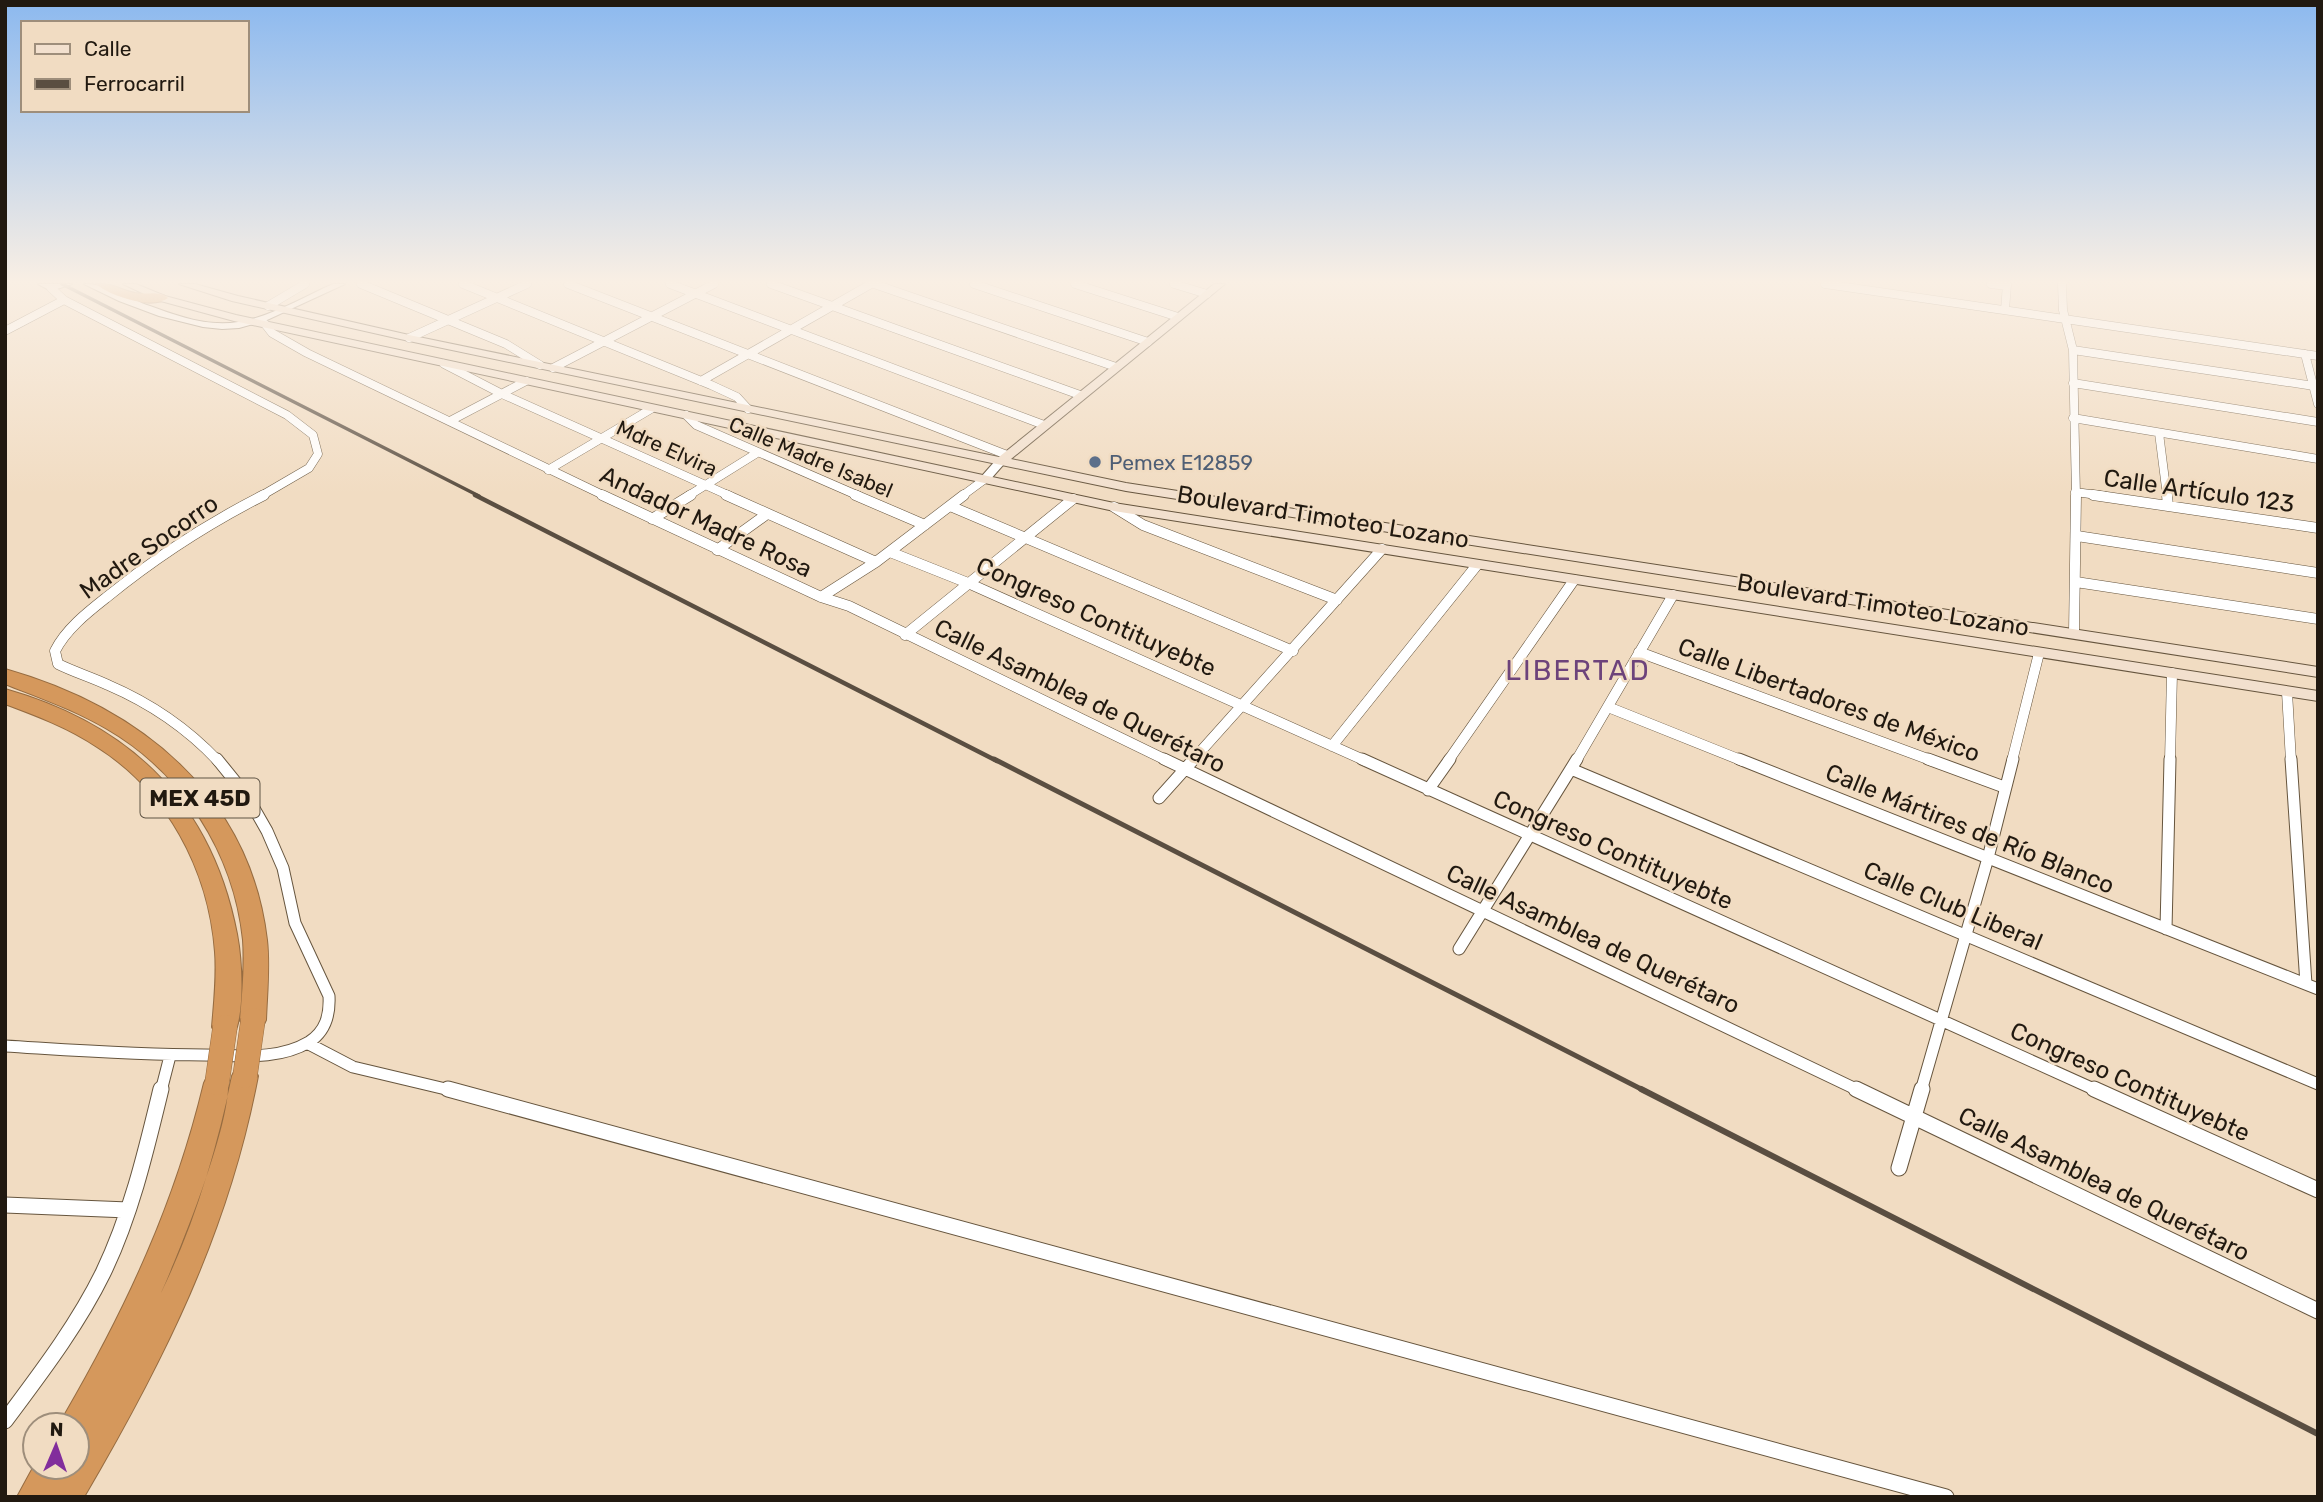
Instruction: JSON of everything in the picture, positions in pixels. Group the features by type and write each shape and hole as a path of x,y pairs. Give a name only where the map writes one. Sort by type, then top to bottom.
{"highway":[{"name":"MEX 45D","path":"5,676 74,704 128,732 187,782 202,800 228,846 247,901 256,962 253,1020 240,1113 214,1198 178,1290 148,1353 65,1497"},
{"name":"MEX 45D","path":"5,695 106,742 147,776 178,812 204,856 227,944 225,1027 217,1083 209,1121 183,1207 141,1306 84,1411"},
{"path":"33,1497 43,1481"}],"main road":[{"name":"Boulevard Timoteo Lozano","path":"400,354 1114,507 2318,696"},
{"name":"Boulevard Timoteo Lozano","path":"487,354 1004,459 1126,487 2318,672"},
{"path":"1004,459 1132,354"},
{"path":"605,398 617,390 620,382"},
{"path":"633,404 636,397 652,389"},
{"path":"1823,594 1837,610 1832,618 1825,620"},
{"path":"1875,602 1869,615 1878,628"}],"street":[{"name":"Madre Socorro","path":"168,354 298,422 313,435 317,448 316,460 309,468 197,531 82,619 56,647 55,656 58,664 116,688 182,727 209,751 239,785 273,842 288,887 294,922 328,990 328,1020 316,1037 307,1043"},
{"name":"Andador Madre Rosa","path":"309,354 717,550 821,597 849,606"},
{"path":"524,354 540,365"},
{"path":"553,368 579,354"},
{"path":"638,354 737,397 748,409"},
{"path":"854,354 1044,425"},
{"path":"964,354 1080,396"},
{"path":"1078,354 1116,367"},
{"path":"2074,354 2077,536 2074,633"},
{"path":"2101,354 2314,386"},
{"path":"2305,354 2318,404"},
{"path":"2306,354 2318,356"},
{"path":"701,381 747,355 1004,459 985,479 890,552 821,597"},
{"name":"Mdre Elvira","path":"444,364 502,394 876,562"},
{"path":"450,421 526,381"},
{"path":"2073,383 2318,422"},
{"path":"548,470 652,409"},
{"name":"Calle Madre Isabel","path":"686,415 696,425 925,525"},
{"path":"2073,418 2318,459"},
{"path":"2159,433 2168,506"},
{"path":"652,519 757,453"},
{"name":"Calle Artículo 123","path":"2075,492 2318,528"},
{"path":"905,635 1073,499"},
{"path":"950,506 1293,652"},
{"path":"1114,507 1175,538 1337,600"},
{"path":"717,550 767,514"},
{"path":"2077,536 2318,573"},
{"path":"1159,798 1293,652 1382,549"},
{"name":"Congreso Contituyebte","path":"890,552 968,583 1244,706 2318,1190"},
{"path":"1332,746 1477,565"},
{"path":"1428,790 1574,580"},
{"path":"2076,582 2318,620"},
{"path":"1459,949 1571,769 1673,595"},
{"name":"Calle Asamblea de Querétaro","path":"849,606 2318,1311"},
{"name":"Calle Libertadores de México","path":"1639,652 2004,787"},
{"path":"1899,1168 1988,858 2039,653"},
{"path":"2166,929 2172,673"},
{"path":"2287,692 2312,986"},
{"name":"Calle Mártires de Río Blanco","path":"1608,707 2312,986"},
{"name":"Calle Club Liberal","path":"1571,769 2318,1084"},
{"path":"5,1046 170,1056 271,1055 290,1051 307,1043 326,1056 359,1067 1946,1497"},
{"path":"5,1421 64,1340 112,1252 128,1210 170,1056"},
{"path":"5,1205 128,1210"}],"railway":[{"path":"200,354 479,496"},
{"path":"475,495 997,761"},
{"path":"994,759 1645,1091"},
{"path":"1641,1089 2318,1434"}],"place":[{"name":"Pemex E12859","path":"1095,462"}],"district":[{"name":"LIBERTAD","path":"1578,670"}]}
